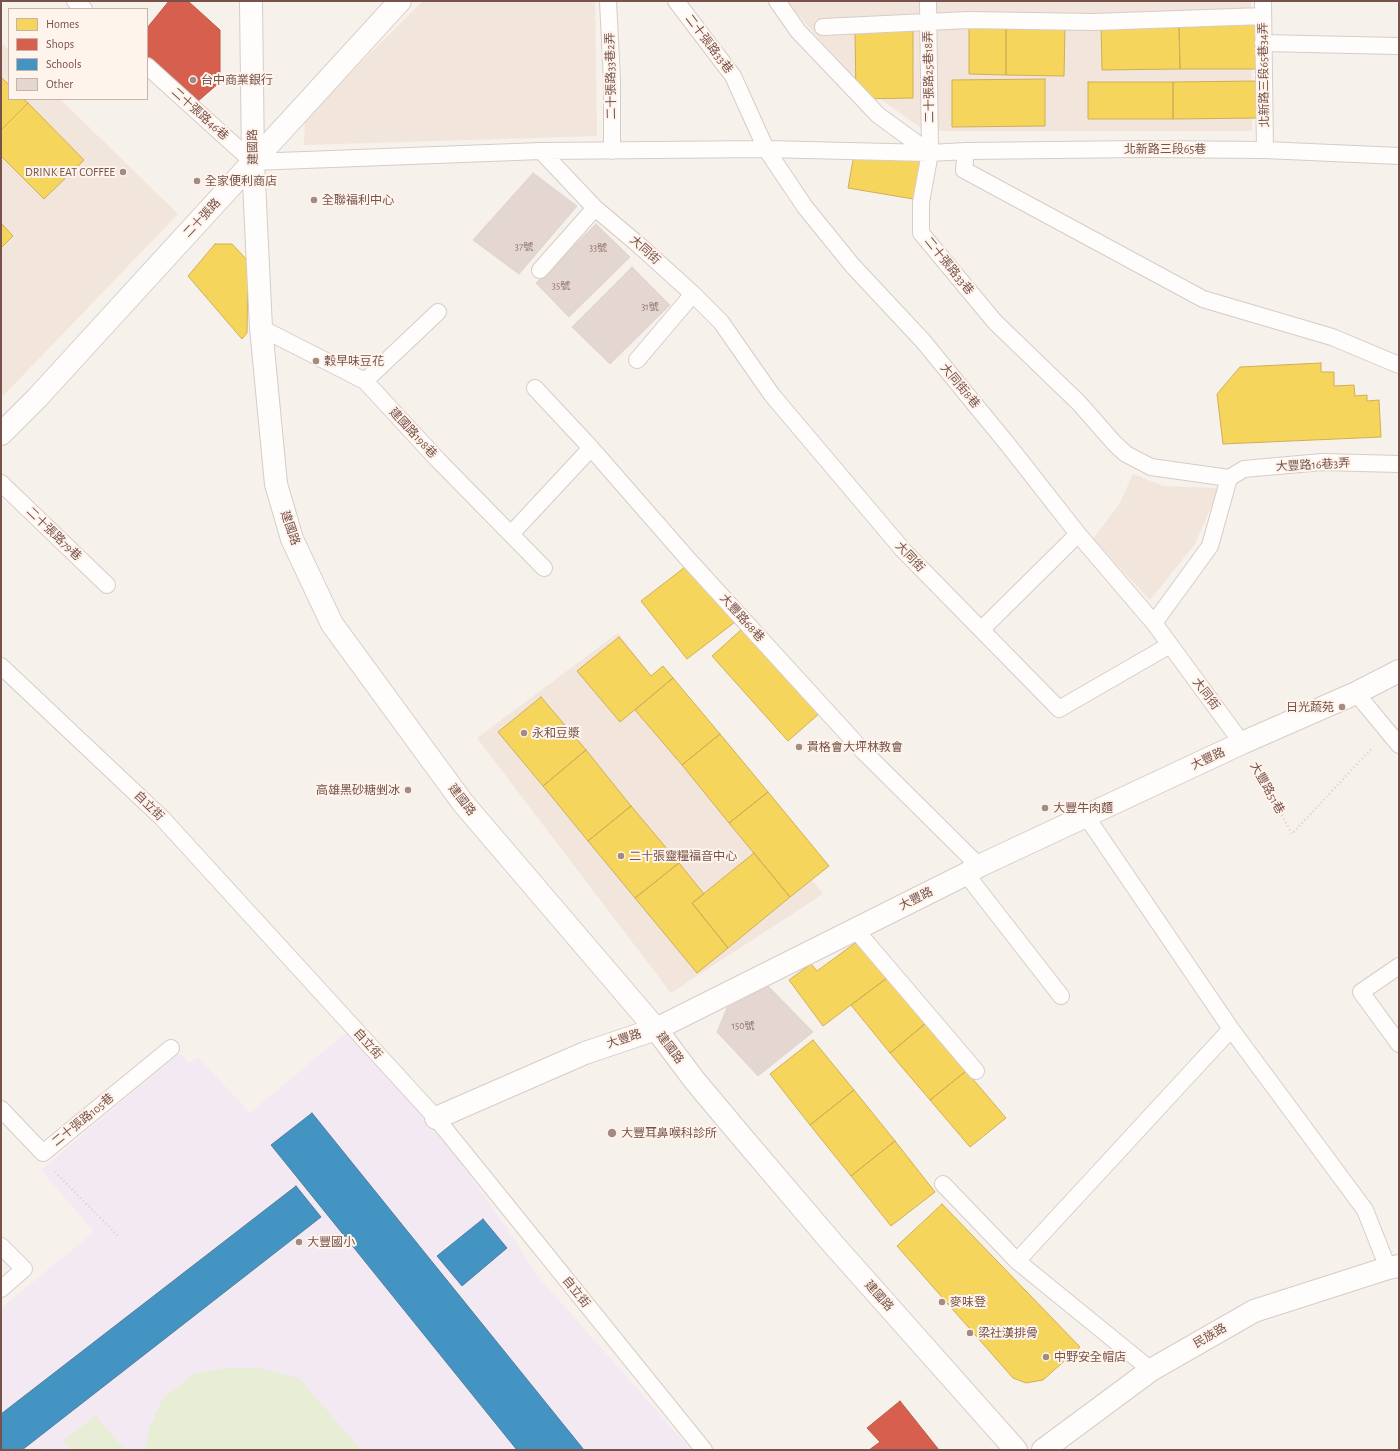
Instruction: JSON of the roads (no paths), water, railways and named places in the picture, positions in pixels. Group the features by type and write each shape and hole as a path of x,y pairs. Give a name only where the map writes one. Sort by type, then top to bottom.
{"street":[{"name":"建國路","path":"251,1 253,162 261,328 276,484 292,539 332,624 463,803 656,1029 695,1081 833,1244 1016,1450"},
{"name":"二十張路","path":"1,434 38,397 400,1"},
{"name":"大豐路","path":"434,1120 584,1053 656,1029 972,870 1242,742 1356,693 1399,671"},
{"name":"民族路","path":"1043,1450 1150,1370 1254,1310 1394,1267"}],"lane":[{"name":"二十張路33巷2弄","path":"608,1 612,81 612,151"},
{"name":"二十張路33巷","path":"676,1 733,76 766,149"},
{"path":"778,1 810,28 878,115 930,153"},
{"name":"二十張路25巷18弄","path":"928,1 930,153"},
{"path":"810,28 968,20 1093,22 1263,8"},
{"name":"北新路三段65巷34弄","path":"1263,8 1264,150"},
{"path":"1263,42 1397,46"},
{"name":"二十張路46巷","path":"148,67 253,162"},
{"path":"253,162 541,151 766,149 930,153"},
{"name":"大同街8巷","path":"766,149 805,207 852,265 924,341 1010,446 1078,534 1154,623"},
{"name":"北新路三段65巷","path":"930,153 966,151 1141,149 1264,150 1399,156"},
{"name":"大同街","path":"541,151 595,208 640,246 693,294 721,322 772,395 903,550 1059,709 1170,645"},
{"path":"966,151 964,170 1203,299 1332,337 1399,365"},
{"name":"二十張路33巷","path":"930,153 921,202 921,233 995,322 1079,403 1114,444 1126,454 1151,467 1229,478"},
{"path":"540,270 595,208"},
{"path":"638,360 693,294"},
{"path":"365,381 438,312"},
{"name":"建國路198巷","path":"261,328 365,381 438,460 544,568"},
{"name":"大豐路68巷","path":"534,388 591,448 687,558 972,870 1061,996"},
{"path":"511,534 591,448"},
{"name":"大豐路16巷3弄","path":"1229,478 1244,469 1322,462 1399,464"},
{"path":"1154,623 1210,546 1229,478"},
{"name":"二十張路79巷","path":"1,483 107,585"},
{"path":"982,629 1078,534"},
{"name":"大同街","path":"1154,623 1242,742"},
{"name":"自立街","path":"1,666 162,818 434,1120 704,1450"},
{"path":"1356,693 1399,745"},
{"path":"1086,816 1231,1029 1365,1210 1394,1267"},
{"path":"855,929 976,1071"},
{"path":"1399,966 1361,992 1399,1044"},
{"path":"1017,1261 1231,1029"},
{"name":"二十張路105巷","path":"1,1109 43,1153 171,1048"},
{"path":"942,1184 1017,1261 1150,1370"},
{"path":"1,1246 24,1269 1,1289"}],"place":[{"name":"台中商業銀行","path":"193,80"},
{"name":"DRINK EAT COFFEE","path":"123,172"},
{"name":"全家便利商店","path":"197,181"},
{"name":"全聯福利中心","path":"314,200"},
{"name":"穀早味豆花","path":"316,361"},
{"name":"日光蔬苑","path":"1342,707"},
{"name":"永和豆漿","path":"524,733"},
{"name":"貴格會大坪林教會","path":"799,747"},
{"name":"高雄黑砂糖剉冰","path":"408,790"},
{"name":"大豐牛肉麵","path":"1045,808"},
{"name":"二十張靈糧福音中心","path":"621,856"},
{"name":"大豐耳鼻喉科診所","path":"612,1133"},
{"name":"大豐國小","path":"299,1242"},
{"name":"麥味登","path":"942,1302"},
{"name":"梁社漢排骨","path":"970,1333"},
{"name":"中野安全帽店","path":"1046,1357"}]}
